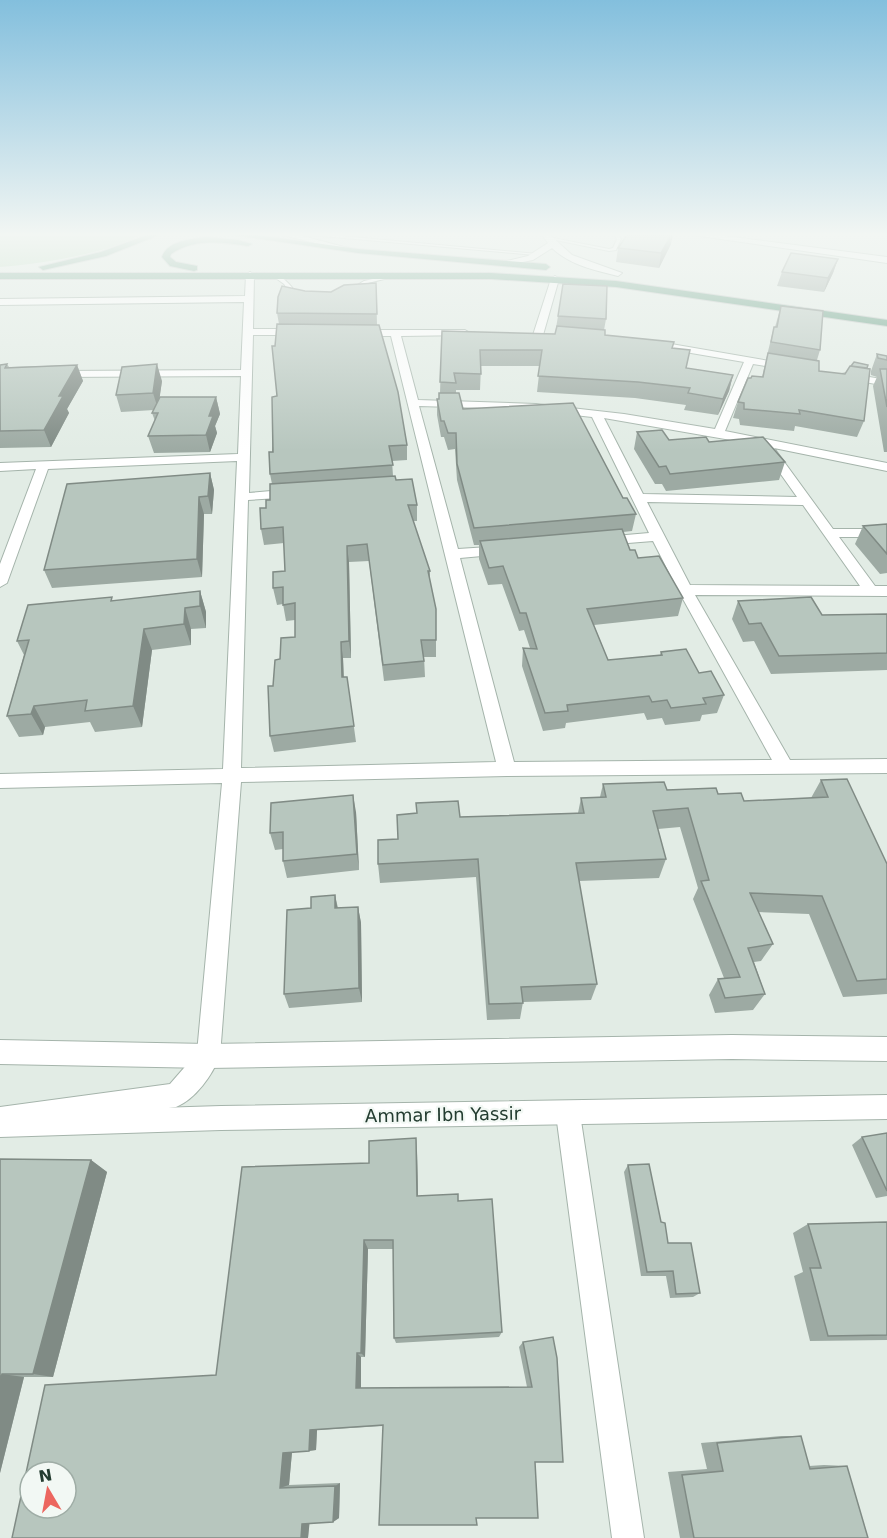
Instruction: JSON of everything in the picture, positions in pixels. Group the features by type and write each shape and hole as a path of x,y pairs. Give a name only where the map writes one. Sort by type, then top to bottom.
{"main road":[{"path":"777,307 887,323"}],"street":[{"path":"0,1119 176,1095 198,1072 208,1056 232,775 249,307"},
{"path":"538,335 547,307"},
{"path":"248,332 316,332"},
{"path":"350,333 475,333"},
{"path":"395,333 413,403 428,484 452,555 507,769"},
{"path":"634,342 795,368"},
{"path":"718,435 750,360"},
{"path":"47,374 246,373"},
{"path":"830,374 887,383"},
{"path":"413,403 534,406 596,414 764,442 887,467"},
{"path":"596,414 685,590 785,767"},
{"path":"764,442 871,591"},
{"path":"0,467 243,457"},
{"path":"0,583 44,466"},
{"path":"242,497 309,492"},
{"path":"639,498 807,501"},
{"path":"830,533 887,532"},
{"path":"589,542 658,536"},
{"path":"452,555 520,548"},
{"path":"685,590 887,591"},
{"path":"831,766 841,787"},
{"path":"0,781 507,769 887,766"},
{"path":"0,1052 208,1056 732,1047 887,1049"},
{"name":"Ammar Ibn Yassir","path":"0,1125 169,1118 568,1114 887,1107"},
{"path":"568,1114 628,1538"}],"building":[{"path":"277,307 377,307 377,314 277,313"},
{"path":"559,307 606,307 606,319 558,316"},
{"path":"781,307 823,311 820,350 771,342 774,327 777,327"},
{"path":"277,324 379,325 398,392 407,445 389,446 393,465 270,474 269,452 273,452 272,397 277,396 272,346 275,346"},
{"path":"557,326 605,330 605,335 674,342 672,348 690,350 686,368 733,375 723,399 688,393 690,388 638,382 538,376 542,350 480,350 481,374 454,373 456,383 440,382 442,331 555,334"},
{"path":"768,353 819,361 819,371 845,374 850,366 870,369 864,421 799,410 800,414 744,409 744,403 738,402 748,378 763,377"},
{"path":"877,354 887,356 887,360 878,358"},
{"path":"854,362 868,365 867,368 851,366"},
{"path":"7,364 5,368 77,365 59,396 63,396 44,430 0,431 0,365"},
{"path":"157,364 153,393 116,395 122,367"},
{"path":"880,369 887,369 887,407"},
{"path":"439,393 459,393 463,409 573,403 623,498 627,498 636,514 474,528 457,464 456,433 448,433 444,421 441,421 437,399 439,399"},
{"path":"160,397 216,397 209,416 213,416 206,435 148,436 158,413 152,413"},
{"path":"662,430 669,440 706,437 709,442 763,437 785,462 670,474 666,466 659,467 637,432"},
{"path":"210,473 208,496 199,497 197,559 44,570 67,484"},
{"path":"395,476 396,480 412,479 417,505 408,505 430,571 428,571 436,609 436,640 421,640 424,661 383,665 367,544 347,546 349,641 341,642 342,677 347,677 354,726 270,736 268,686 273,686 275,660 280,659 281,638 295,637 295,603 283,605 283,587 273,588 273,572 285,571 283,527 261,529 260,508 266,508 266,500 270,500 270,484"},
{"path":"887,524 887,554 863,526"},
{"path":"622,529 630,550 635,550 638,558 659,556 683,598 587,609 608,660 662,655 661,652 686,649 699,673 711,671 724,695 703,698 706,704 671,708 667,700 652,702 649,696 567,705 568,711 545,713 523,648 537,649 526,613 520,613 503,566 489,568 480,541"},
{"path":"200,591 200,606 185,608 184,624 144,629 133,706 85,711 87,700 34,706 31,714 7,716 29,640 17,641 28,605 112,597 111,601"},
{"path":"811,597 822,615 887,614 887,653 779,656 761,623 749,624 738,601"},
{"path":"847,779 887,864 887,979 857,981 822,896 750,893 773,944 748,948 765,994 725,998 718,979 740,977 701,881 709,880 688,808 653,811 666,859 576,863 597,984 521,987 523,1003 489,1004 478,859 378,864 378,840 398,839 397,815 417,813 416,803 458,801 460,817 584,813 581,798 606,797 603,784 664,782 667,790 716,788 718,794 741,793 744,801 828,797 821,780"},
{"path":"353,795 357,854 283,861 283,832 270,833 271,803"},
{"path":"335,895 335,908 358,907 359,988 284,994 287,910 311,908 311,897"},
{"path":"887,1133 887,1191 862,1137"},
{"path":"416,1138 417,1196 458,1194 458,1201 492,1199 502,1332 394,1338 393,1240 364,1240 361,1353 357,1353 356,1388 532,1387 523,1342 553,1337 557,1358 563,1462 535,1462 538,1518 476,1518 477,1525 379,1525 383,1425 310,1430 309,1451 283,1453 280,1488 335,1486 333,1522 302,1524 301,1538 12,1538 18,1510 18,1520 78,1520 78,1460 29,1460 45,1385 216,1375 242,1167 369,1163 369,1141"},
{"path":"0,1159 91,1160 33,1374 2,1374 0,1381"},
{"path":"649,1164 661,1222 665,1223 668,1243 691,1243 700,1293 676,1294 673,1271 647,1272 628,1165"},
{"path":"887,1222 887,1335 828,1336 810,1268 821,1268 808,1224"},
{"path":"801,1436 810,1469 847,1466 868,1538 694,1538 682,1475 723,1471 717,1443"}]}
